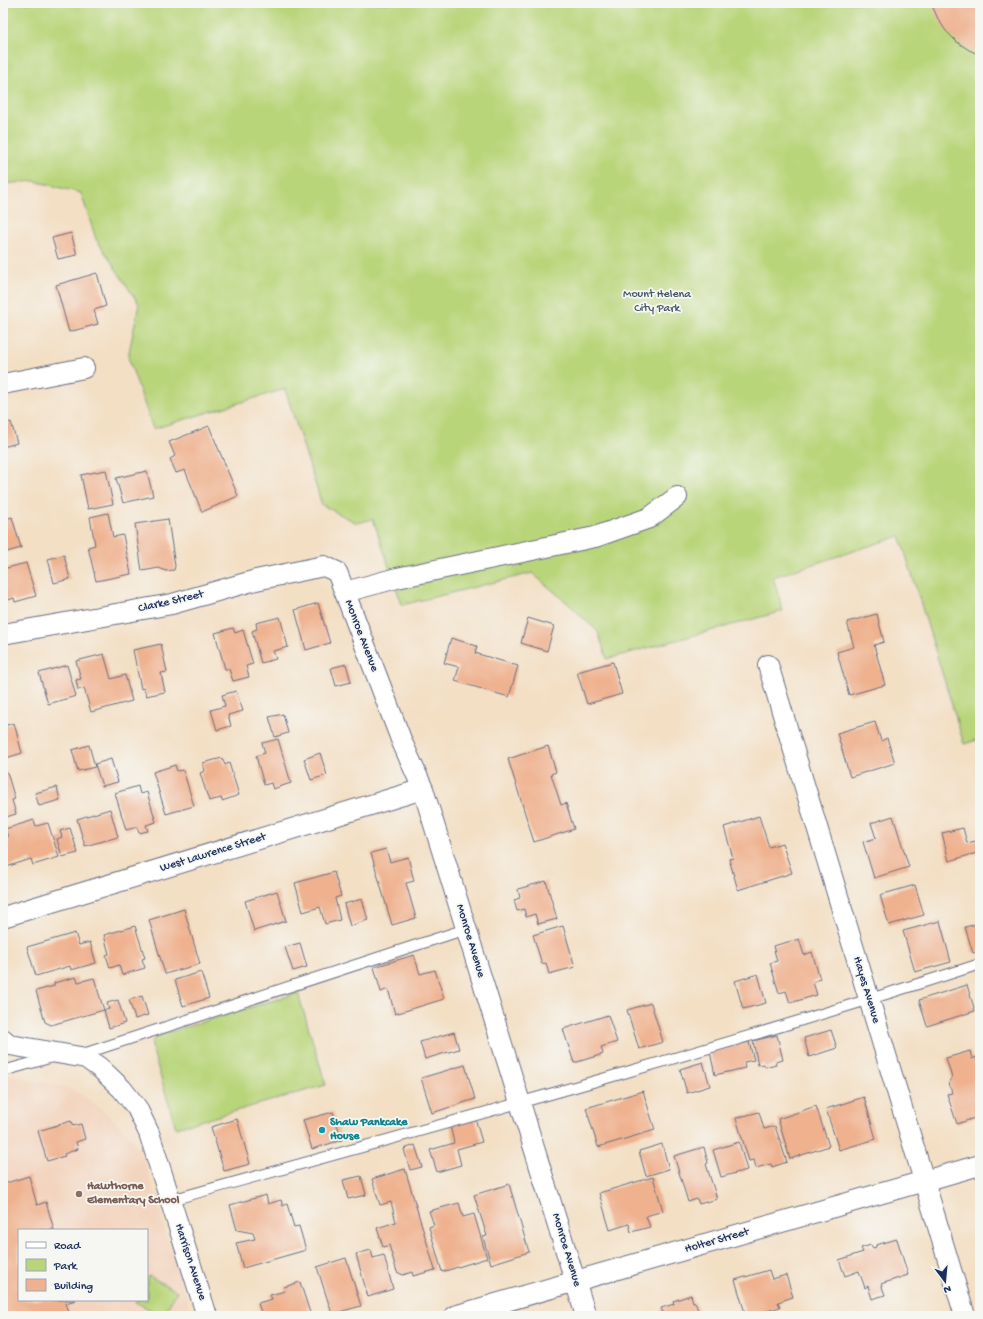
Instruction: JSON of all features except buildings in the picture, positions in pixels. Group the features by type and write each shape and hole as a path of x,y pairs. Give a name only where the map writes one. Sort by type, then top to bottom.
{"street":[{"path":"3,384 84,368"},
{"path":"345,592 397,578 596,537 649,518 677,497"},
{"name":"Clarke Street","path":"3,634 172,604 256,580 324,566 337,572"},
{"name":"Monroe Avenue","path":"337,572 402,742 423,789 586,1316"},
{"name":"Hayes Avenue","path":"768,665 965,1316"},
{"name":"West Lawrence Street","path":"3,917 423,789"},
{"name":"Harrison Avenue","path":"3,1039 10,1045 86,1058 100,1068 122,1088 137,1108 149,1132 207,1316"},
{"name":"Holter Street","path":"454,1316 980,1165"}],"lane":[{"path":"3,1071 69,1055 466,929"},
{"path":"171,1200 520,1103 869,999 980,964"}],"shaded area":[{"name":"Hawthorne Elementary School","path":"11,1075 73,1089 103,1110 131,1137 143,1158 192,1316 3,1316 3,1077"}],"green space":[{"name":"Mount Helena City Park","path":"3,3 980,3 980,739 964,744 900,536 773,577 783,611 607,659 598,632 571,606 532,573 402,605 373,519 357,523 322,505 285,389 153,429 128,357 139,304 96,239 81,193 34,181 3,184"},
{"path":"298,993 326,1085 176,1128 152,1048 152,1041 159,1035"},
{"path":"149,1276 177,1291 163,1316 135,1302 148,1301"}],"place":[{"name":"Shaw Pankcake House","path":"322,1130"},
{"name":"Hawthorne Elementary School","path":"79,1194"}]}
